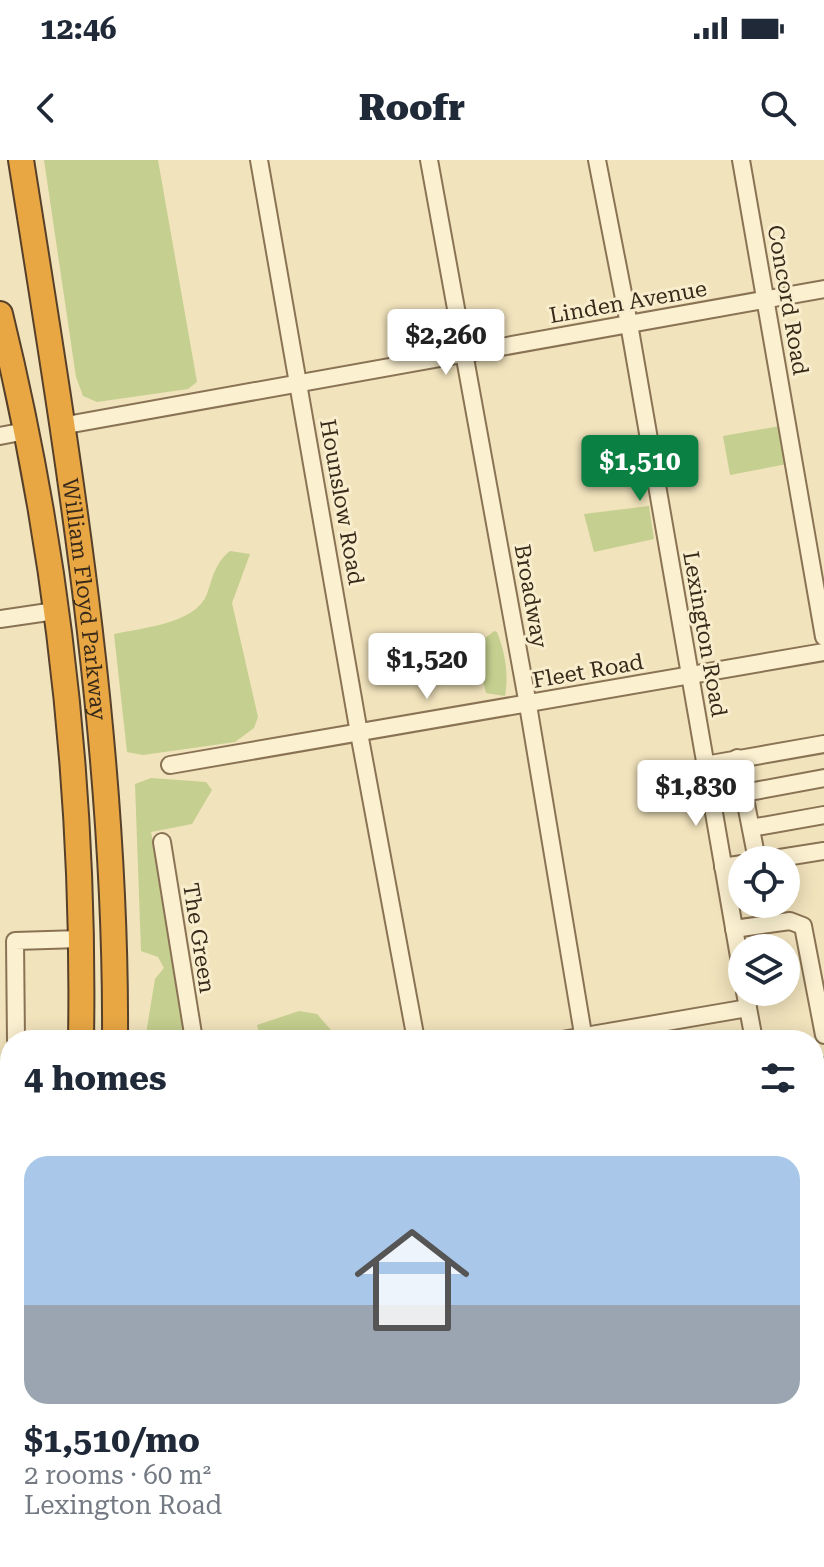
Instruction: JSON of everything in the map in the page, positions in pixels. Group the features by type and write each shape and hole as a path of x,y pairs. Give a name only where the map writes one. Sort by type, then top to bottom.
{"highway":[{"path":"4,160 31,289 48,328"},
{"name":"William Floyd Parkway","path":"21,160 88,611 111,865 115,1030"},
{"name":"William Floyd Parkway","path":"0,314 26,431 55,611 71,763 80,939 81,1030"}],"street":[{"name":"Hounslow Road","path":"259,160 414,1030"},
{"name":"Broadway","path":"429,160 528,705 583,1030"},
{"name":"Lexington Road","path":"597,160 629,324 735,934"},
{"name":"Concord Road","path":"741,160 824,637"},
{"name":"Linden Avenue","path":"61,426 824,289"},
{"path":"0,436 26,431"},
{"path":"0,619 55,611"},
{"name":"Fleet Road","path":"170,765 824,652"},
{"path":"705,765 824,744"},
{"path":"737,758 754,846"},
{"path":"744,793 824,778"},
{"path":"751,828 824,815"},
{"name":"The Green","path":"162,842 192,1030"},
{"path":"800,855 824,851"},
{"path":"723,867 728,866"},
{"path":"734,929 790,921 803,926 823,1030"},
{"path":"16,1030 15,941 80,939"},
{"path":"618,1030 728,1004"},
{"path":"748,1006 752,1030"},
{"path":"0,1300 0,1312"}],"green space":[{"path":"44,160 158,160 197,382 188,389 97,402 83,396 76,377"},
{"path":"780,426 787,464 730,475 723,436"},
{"path":"649,506 654,539 594,552 584,514"},
{"path":"230,551 250,554 232,603 258,717 254,728 235,742 143,755 127,752 114,634 152,627 192,612 201,604 218,565"},
{"path":"494,631 500,640 506,664 505,696 486,693 481,673 479,643"},
{"path":"151,778 206,782 212,790 192,824 151,832 170,928 183,1030 147,1030 155,979 164,968 158,957 141,951 135,784"},
{"path":"299,1011 317,1014 331,1030 258,1030 257,1025"}]}
